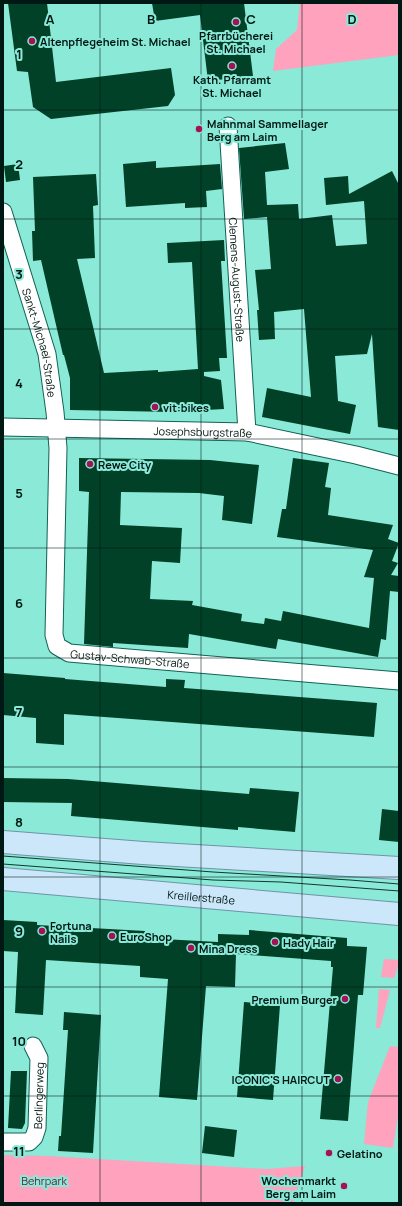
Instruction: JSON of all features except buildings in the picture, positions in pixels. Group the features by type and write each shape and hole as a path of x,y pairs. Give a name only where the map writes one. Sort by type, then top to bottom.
{"main road":[{"path":"3,842 143,853 399,868"},
{"name":"Kreillerstraße","path":"3,879 399,914"}],"street":[{"name":"Clemens-August-Straße","path":"228,126 247,432"},
{"name":"Sankt-Michael-Straße","path":"3,212 47,354 57,429"},
{"name":"Josephsburgstraße","path":"3,427 247,432 399,466"},
{"name":"Gustav-Schwab-Straße","path":"57,429 54,635 57,646 69,653 399,680"},
{"name":"Berlingerweg","path":"3,1142 29,1142 34,1137 37,1128 39,1058 33,1046"}],"green space":[{"path":"300,3 399,3 399,55 273,71 276,49 297,30"},
{"path":"384,959 399,960 394,978 381,977"},
{"path":"379,989 390,990 380,1028 376,1028"},
{"path":"390,1046 399,1047 399,1110 393,1148 364,1144 368,1102"},
{"name":"Behrpark","path":"3,1155 48,1156 266,1169 305,1166 293,1203 3,1203"}],"tram line":[{"path":"3,856 399,884"},
{"path":"3,864 213,880 281,882 399,891"}],"place":[{"name":"Pfarrbücherei St. Michael","path":"236,22"},
{"name":"Altenpflegeheim St. Michael","path":"32,41"},
{"name":"Kath. Pfarramt St. Michael","path":"232,66"},
{"name":"Mahnmal Sammellager Berg am Laim","path":"199,129"},
{"name":"vit:bikes","path":"155,407"},
{"name":"Rewe City","path":"90,464"},
{"name":"Fortuna Nails","path":"42,931"},
{"name":"EuroShop","path":"112,936"},
{"name":"Hady Hair","path":"275,942"},
{"name":"Mina Dress","path":"191,948"},
{"name":"Premium Burger","path":"345,999"},
{"name":"ICONIC'S HAIRCUT","path":"338,1079"},
{"name":"Gelatino","path":"329,1153"},
{"name":"Wochenmarkt Berg am Laim","path":"344,1186"}]}
